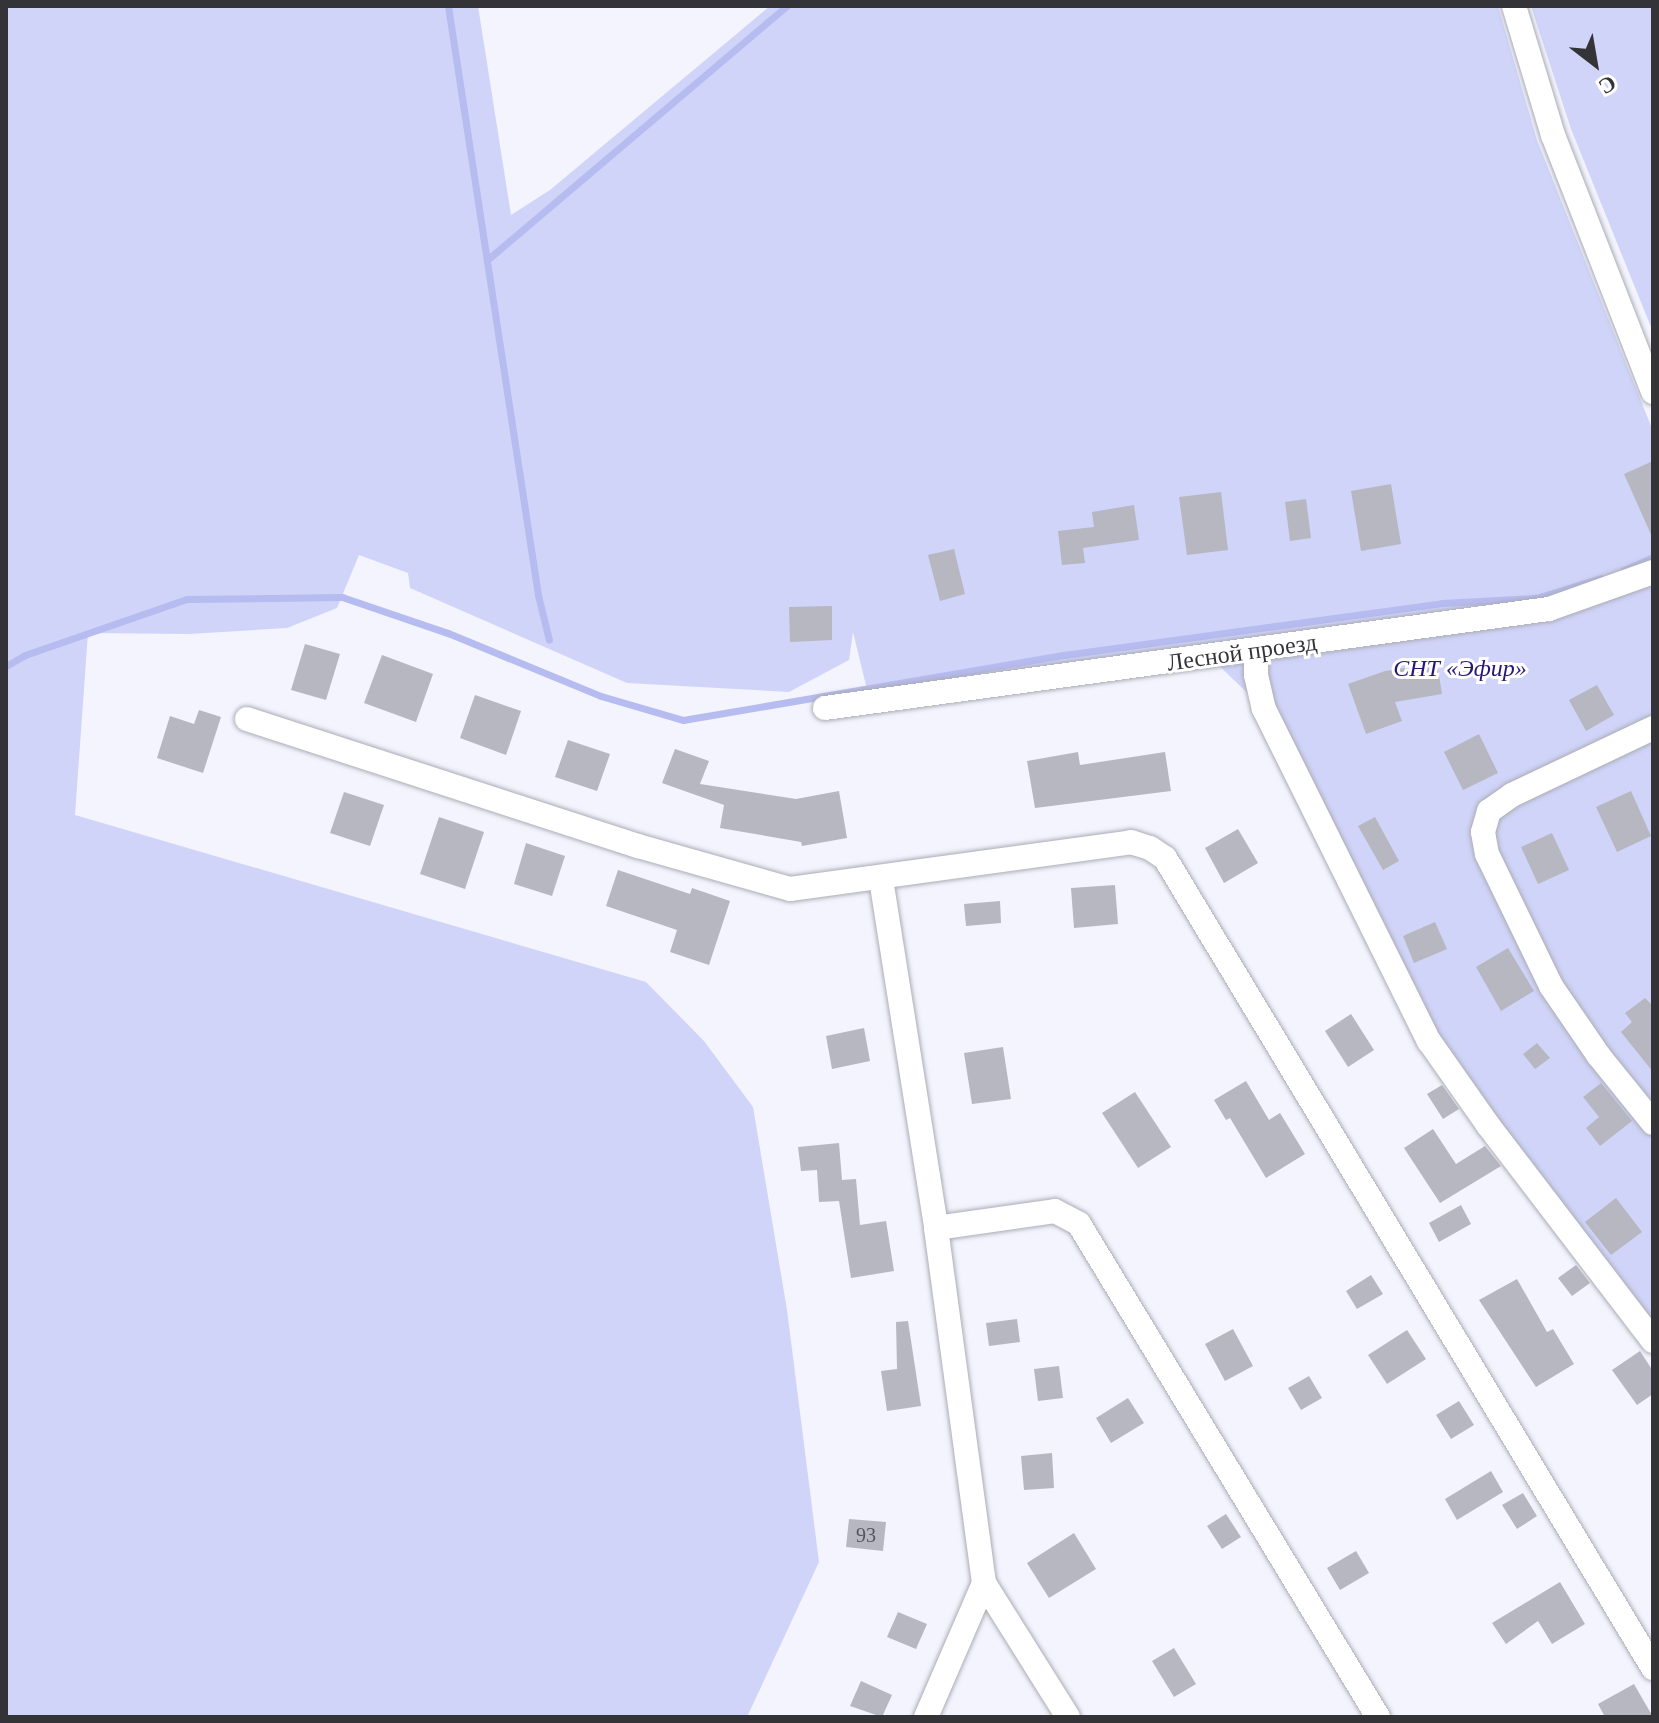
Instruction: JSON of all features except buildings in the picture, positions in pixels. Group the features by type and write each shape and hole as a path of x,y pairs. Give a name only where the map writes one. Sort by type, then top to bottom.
{"street":[{"path":"1514,6 1553,135 1653,392"},
{"name":"Лесной проезд","path":"825,708 1549,609 1653,572"},
{"path":"1256,651 1256,675 1264,709 1429,1041 1488,1125 1653,1341"},
{"path":"247,719 638,846 790,889 881,879 1131,842 1150,848 1165,858 1653,1668"},
{"path":"1651,733 1512,795 1489,811 1483,832 1487,854 1551,986 1599,1056 1653,1123"},
{"path":"881,879 936,1228 984,1583 1068,1717"},
{"path":"936,1228 1055,1211 1079,1224 1378,1717"},
{"path":"926,1717 984,1583"}],"green space":[{"name":"СНТ «Эфир»","path":"6,6 478,6 511,215 550,190 770,6 1498,6 1537,140 1653,431 1653,1341 1429,1041 1264,709 1208,655 870,702 853,632 849,660 789,692 627,683 410,588 408,573 359,555 337,608 287,628 189,634 88,633 75,815 646,982 704,1041 753,1107 787,1310 819,1562 747,1717 6,1717"},
{"path":"1531,6 1653,6 1653,332 1571,129"}],"waterway":[{"path":"448,6 538,595 549,640"},
{"path":"487,260 787,6"},
{"path":"1624,570 1653,557"},
{"path":"6,666 25,655 187,599 342,597 448,633 601,696 683,720 1064,655 1442,603 1536,598 1601,578"}]}
